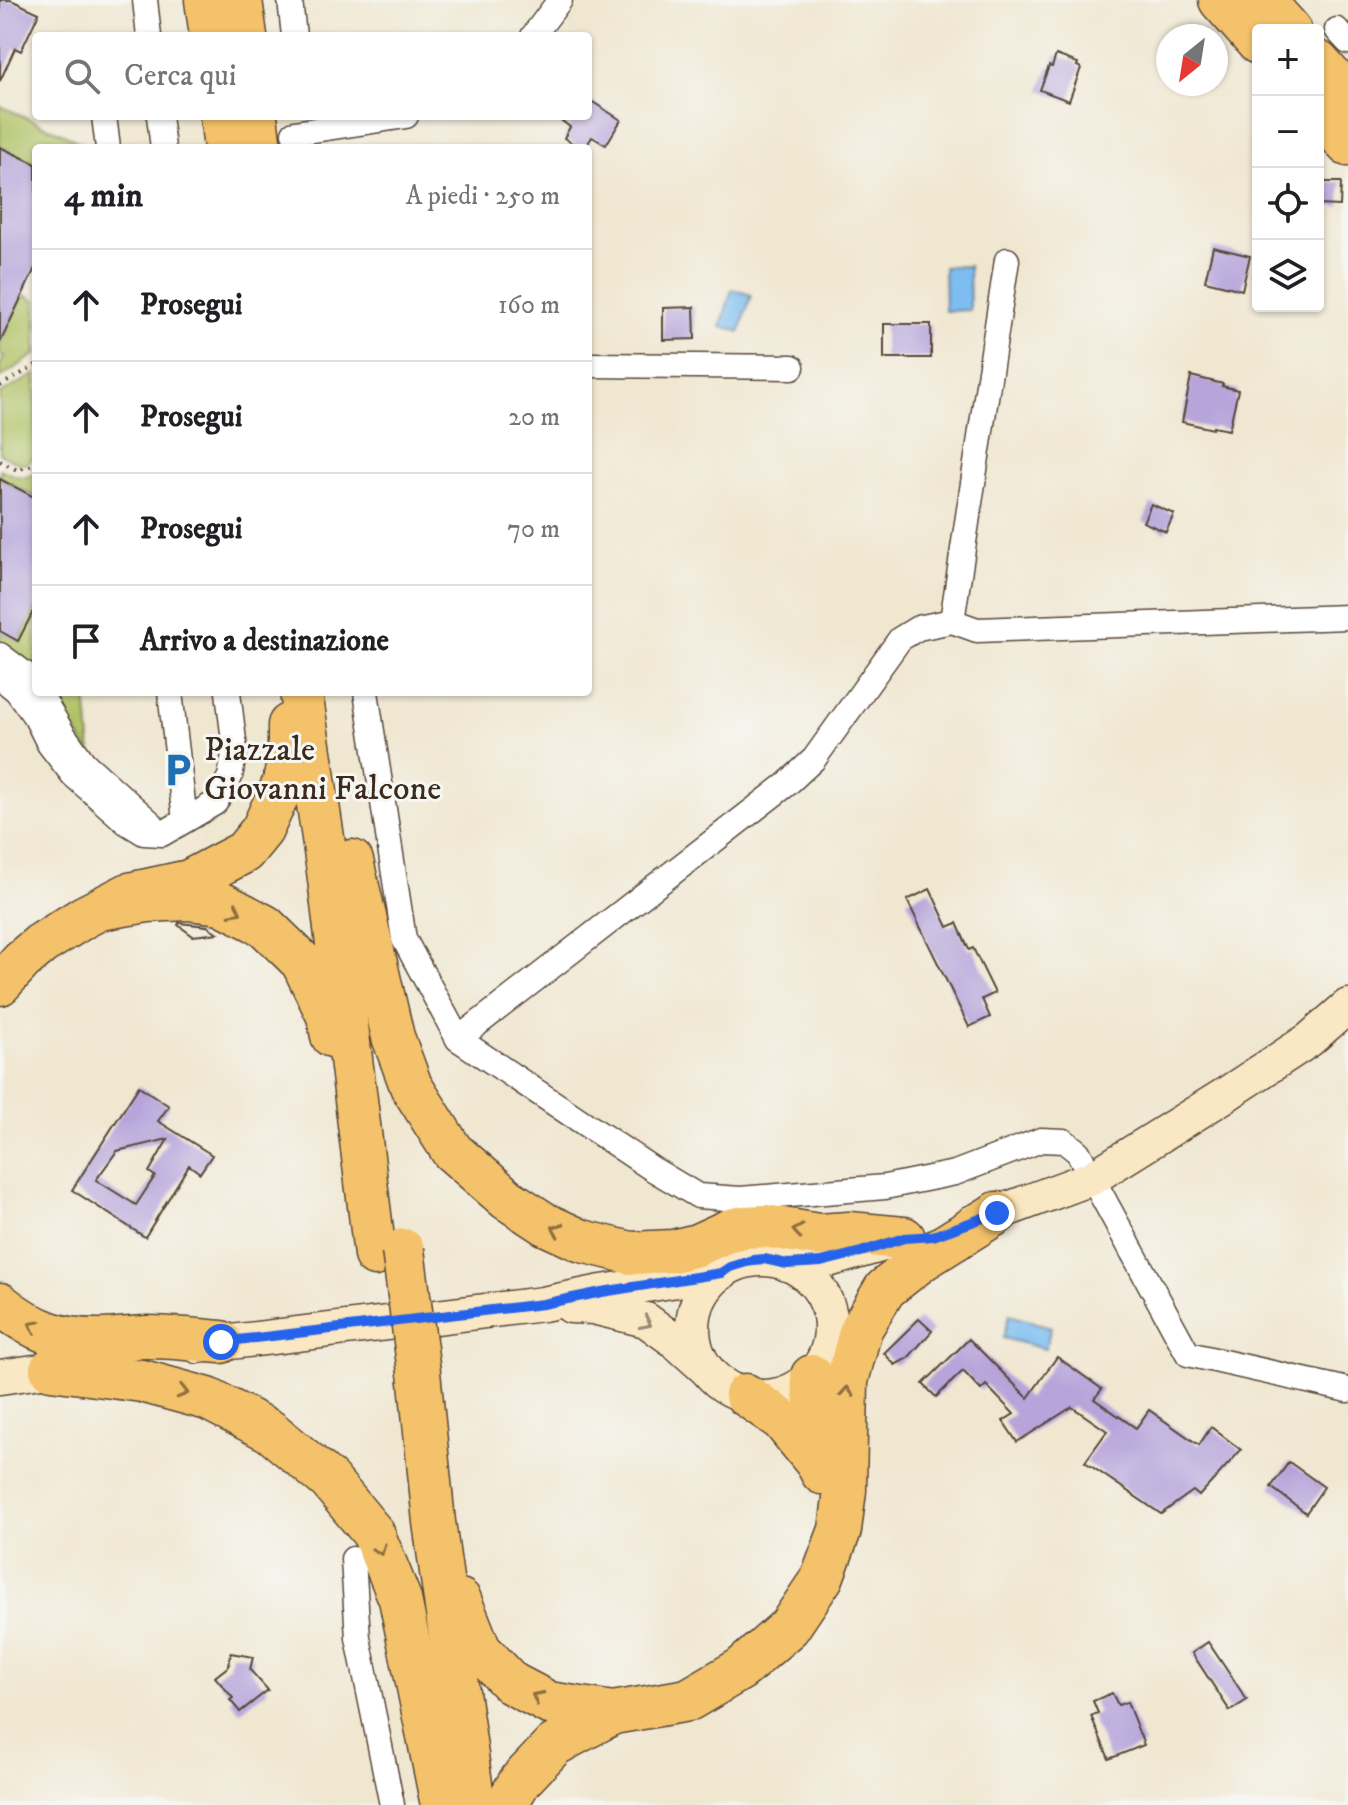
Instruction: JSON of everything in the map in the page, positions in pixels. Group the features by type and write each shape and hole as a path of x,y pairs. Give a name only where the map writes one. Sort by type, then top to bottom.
{"highway":[{"path":"206,0 210,32"},
{"path":"241,0 245,32"},
{"path":"1220,0 1252,36"},
{"path":"1263,0 1285,24"},
{"path":"1334,45 1348,95"},
{"path":"1324,118 1348,145"},
{"path":"228,130 286,136"},
{"path":"0,984 41,944 84,917 129,894 189,881 244,852 262,830 284,782 289,758 287,696"},
{"path":"302,696 406,1374 450,1805"},
{"path":"331,696 352,861 389,1252"},
{"path":"352,861 393,1037 411,1086 452,1151 507,1199 545,1224 582,1241 631,1253 673,1251 697,1245 730,1230 765,1226 818,1235 849,1233 918,1237"},
{"path":"105,908 161,900 221,903 265,926 302,962 328,1016 389,1252"},
{"path":"506,1805 520,1781 554,1745 613,1713 688,1700 741,1669 789,1627 822,1578 840,1530 845,1490 847,1381 861,1329 885,1289 922,1260 997,1213"},
{"path":"0,1304 19,1319 65,1339 144,1337 221,1342"},
{"path":"51,1369 142,1381 208,1399 270,1431 329,1480 373,1533 400,1599 442,1805"},
{"path":"406,1374 434,1522 474,1805"},
{"path":"812,1376 830,1488 830,1518 822,1578"},
{"path":"746,1395 782,1420 816,1462 830,1488"},
{"path":"434,1522 480,1650 511,1683 549,1703 613,1713"}],"main road":[{"path":"709,1371 695,1343 695,1312 709,1284 730,1267 764,1259 787,1264 821,1262 997,1213 1092,1178 1297,1048 1348,1006"},
{"path":"543,1304 593,1307 646,1320 732,1390 760,1397 774,1396 788,1392 812,1376 824,1359 830,1339 848,1309 876,1274 918,1237"},
{"path":"787,1264 810,1278 820,1291 829,1313 830,1339"},
{"path":"0,1377 221,1342 543,1304 721,1273"}],"street":[{"path":"145,0 149,32"},
{"path":"290,0 294,32"},
{"path":"536,32 560,0"},
{"path":"104,120 108,144"},
{"path":"160,120 162,144"},
{"path":"286,136 382,120"},
{"path":"952,621 1007,260"},
{"path":"592,365 792,367"},
{"path":"458,1039 787,784 814,759 900,639 918,628 952,621 977,630 1348,617"},
{"path":"0,655 32,682"},
{"path":"0,677 17,691 49,744 73,775 126,822 144,833 162,834 215,803 230,777 235,749 228,696"},
{"path":"41,696 84,763 162,834"},
{"path":"170,696 185,820"},
{"path":"367,696 404,939 458,1039 698,1196 740,1199 885,1187 955,1173 1041,1140 1064,1141 1078,1152 1188,1354 1348,1390"},
{"path":"353,1559 358,1638 392,1805"}],"path":[{"path":"0,386 32,367"},
{"path":"0,461 17,470 32,465"}],"green space":[{"path":"0,106 82,144 32,144 32,162 0,147"},
{"path":"23,294 32,299 32,357 0,378 0,365 4,357 0,355 0,343"},
{"path":"32,376 32,459 25,464 0,454 0,394"},
{"path":"0,469 22,477 32,475 32,495 0,479"},
{"path":"32,614 32,670 0,647 0,631 19,640"},
{"path":"52,696 86,696 91,754"}],"water":[{"path":"969,266 970,310 945,311 944,267"},
{"path":"732,289 751,295 740,332 721,326"},
{"path":"1009,1315 1051,1327 1045,1349 1003,1338"}],"building":[{"path":"0,0 11,0 39,13 21,51 15,48 0,81"},
{"path":"1056,55 1078,63 1077,66 1081,68 1069,101 1040,90"},
{"path":"592,102 621,120 606,145 592,137 588,144 574,144 564,138 570,127 560,120 592,120"},
{"path":"0,147 32,162 32,275 0,343"},
{"path":"1324,182 1341,182 1340,206 1324,205"},
{"path":"1213,247 1250,256 1242,290 1205,281"},
{"path":"694,307 695,339 663,340 663,308"},
{"path":"884,324 931,324 931,358 884,358"},
{"path":"1191,376 1238,390 1229,430 1182,422"},
{"path":"0,479 32,496 32,614 18,641 0,631"},
{"path":"1151,504 1174,514 1166,532 1143,522"},
{"path":"930,889 948,927 957,923 969,950 973,948 995,993 982,999 990,1017 969,1027 907,900"},
{"path":"179,923 207,926 218,933 193,936"},
{"path":"139,1086 169,1106 158,1121 212,1155 200,1173 189,1165 145,1237 72,1190","holes":["168,1139 149,1172 155,1176 136,1205 96,1180 117,1151"]},
{"path":"919,1319 932,1331 908,1358 895,1365 884,1353"},
{"path":"969,1339 1028,1398 1057,1357 1102,1389 1094,1399 1136,1428 1149,1410 1199,1445 1211,1427 1241,1450 1199,1496 1193,1491 1161,1514 1085,1462 1107,1431 1072,1407 1017,1442 1003,1421 1014,1414 986,1385 981,1390 963,1371 936,1397 923,1384"},
{"path":"1289,1462 1324,1487 1306,1513 1271,1487"},
{"path":"1208,1642 1247,1700 1230,1711 1192,1653"},
{"path":"231,1653 253,1657 250,1670 268,1690 240,1712 230,1700 233,1698 215,1677 229,1666"},
{"path":"1112,1693 1118,1705 1127,1702 1144,1745 1109,1759 1091,1716 1098,1713 1093,1701"}],"place":[{"name":"Piazzale Giovanni Falcone","path":"178,770"}],"route":[{"path":"221,1342 543,1304 721,1273 741,1262 753,1260 787,1264 821,1262 904,1238 933,1236 997,1213"}]}
